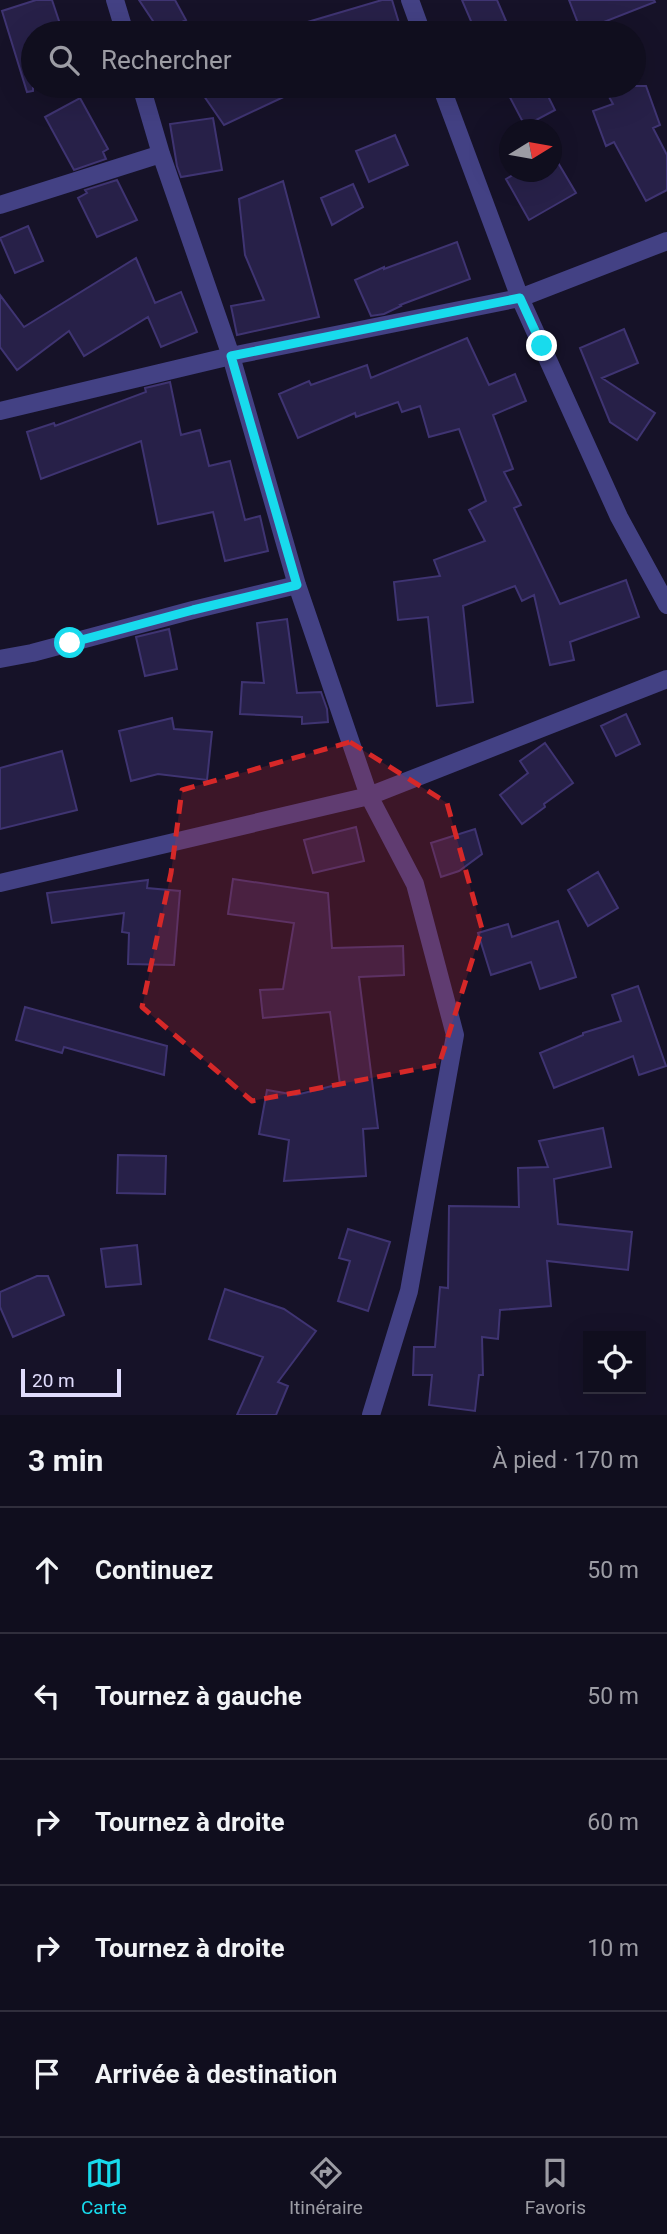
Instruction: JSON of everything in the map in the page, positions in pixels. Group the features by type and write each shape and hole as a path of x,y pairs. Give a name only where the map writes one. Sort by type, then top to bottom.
{"street":[{"path":"115,0 121,21"},
{"path":"410,0 418,21"},
{"path":"145,98 231,356 297,585 369,796 415,884 455,1035 408,1291 371,1415"},
{"path":"446,98 520,298 619,516 667,605"},
{"path":"0,205 162,154"},
{"path":"0,411 231,356 520,298 667,241"},
{"path":"0,659 297,585"},
{"path":"0,883 369,796 667,679"}],"highlighted area":[{"path":"350,742 447,803 482,929 439,1065 252,1101 142,1007 171,873 182,790"}],"building":[{"path":"36,0 52,0 59,21 21,21 21,73 2,11"},
{"path":"139,0 175,0 186,20 184,21 153,21"},
{"path":"382,0 392,0 398,21 311,21"},
{"path":"462,0 497,0 506,21 471,21"},
{"path":"569,0 655,2 607,21 577,21"},
{"path":"646,86 660,125 653,128 667,155 667,190 646,201 614,142 606,146 593,111 613,104 610,98 646,98"},
{"path":"80,98 108,149 103,152 106,159 74,170 45,117"},
{"path":"205,98 281,98 224,125"},
{"path":"510,98 549,98 555,110 538,119 521,119"},
{"path":"213,118 222,170 181,177 170,124"},
{"path":"395,135 408,165 369,182 356,151"},
{"path":"562,169 576,193 529,220 508,182 562,182"},
{"path":"117,180 137,220 97,237 78,198 87,193 85,190"},
{"path":"283,181 319,317 237,335 231,306 264,300 245,255 239,199"},
{"path":"353,184 363,207 332,225 321,198"},
{"path":"28,226 43,261 15,273 0,238"},
{"path":"457,242 470,279 400,305 384,314 371,316 355,280"},
{"path":"136,258 155,303 181,292 197,332 161,347 148,317 84,356 69,331 17,370 0,347 0,295 24,327"},
{"path":"624,329 638,363 602,378 655,413 637,440 610,422 580,348"},
{"path":"467,338 489,385 515,374 526,401 493,415 513,469 504,472 521,505 514,508 560,604 626,580 639,617 570,642 574,660 550,665 534,595 522,601 515,586 463,606 473,702 437,706 428,617 398,620 394,582 440,576 434,560 485,541 469,510 486,501 459,429 429,437 420,406 402,412 398,402 356,417 355,413 298,438 279,394 309,381 311,385 367,365 371,378"},
{"path":"170,382 181,435 200,430 209,466 230,461 245,520 260,516 268,551 225,561 213,512 158,524 141,441 41,479 27,432 54,423 55,426 146,392 145,388"},
{"path":"287,619 297,693 321,692 328,722 302,724 302,717 240,714 242,682 264,683 257,623"},
{"path":"169,629 177,669 145,676 136,637"},
{"path":"626,714 640,744 616,756 601,726"},
{"path":"172,718 174,729 212,732 207,780 158,774 131,781 119,731"},
{"path":"545,743 573,783 522,824 500,795 528,773 520,761"},
{"path":"62,751 77,810 0,829 0,768"},
{"path":"356,827 364,861 313,873 304,840"},
{"path":"475,829 482,854 459,871 441,877 431,843"},
{"path":"598,872 618,908 588,926 568,890"},
{"path":"233,879 328,893 332,948 403,946 404,975 359,977 378,1128 363,1129 366,1176 284,1181 289,1140 259,1134 267,1090 296,1095 340,1084 330,1012 263,1018 260,990 283,989 294,923 228,914"},
{"path":"148,880 147,888 180,891 174,965 128,964 129,933 122,932 124,913 52,923 47,893"},
{"path":"558,921 576,977 540,989 531,962 491,975 478,933 508,924 512,937"},
{"path":"638,986 666,1066 639,1075 633,1056 554,1088 540,1053 583,1033 621,1021 612,995"},
{"path":"25,1007 167,1046 164,1075 64,1047 62,1053 16,1040"},
{"path":"603,1128 611,1167 554,1179 558,1224 632,1232 628,1270 547,1261 551,1306 500,1310 498,1339 482,1337 483,1375 479,1375 475,1411 429,1405 432,1375 413,1375 414,1347 435,1347 440,1287 448,1288 449,1206 519,1207 518,1168 548,1167 539,1141"},
{"path":"118,1155 166,1156 165,1194 117,1193"},
{"path":"348,1229 390,1242 368,1311 338,1301 350,1261 339,1258"},
{"path":"137,1245 141,1284 106,1287 101,1249"},
{"path":"37,1276 48,1276 64,1315 13,1337 0,1307 0,1292"},
{"path":"225,1289 284,1309 316,1331 278,1382 288,1386 276,1415 237,1415 263,1357 209,1339"}],"route":[{"path":"70,643 297,585 231,356 520,298 542,346"}]}
